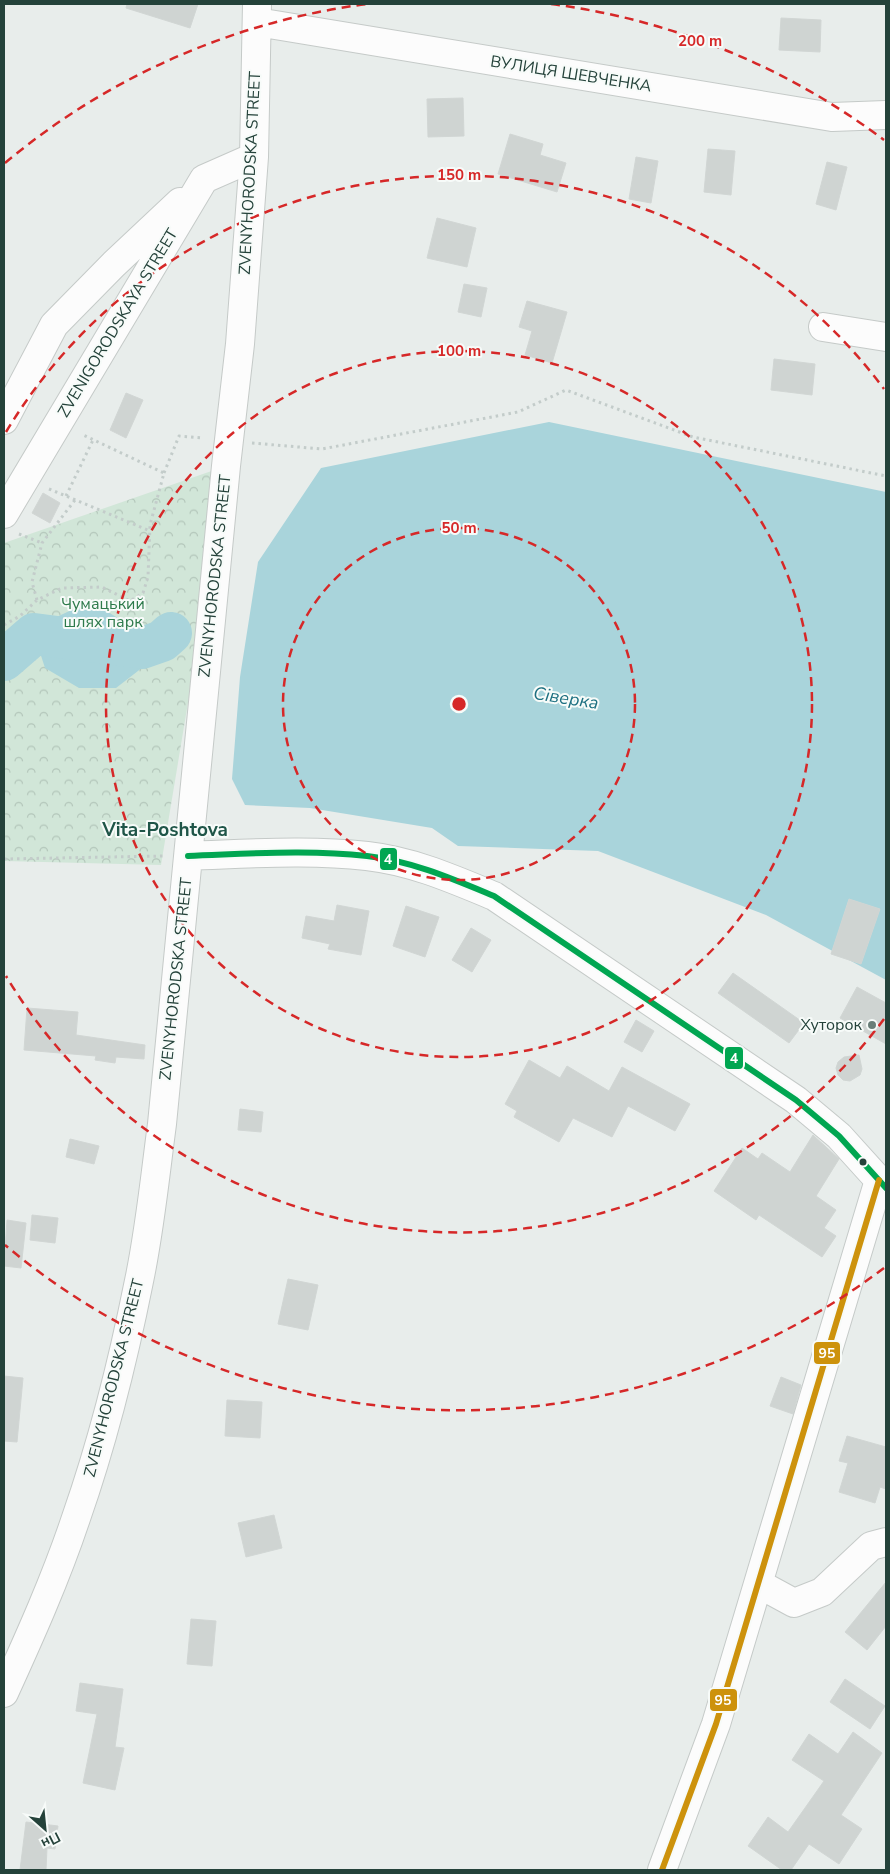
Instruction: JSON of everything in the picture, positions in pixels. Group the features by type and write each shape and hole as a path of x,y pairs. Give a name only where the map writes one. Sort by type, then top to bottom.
{"street":[{"name":"ВУЛИЦЯ ШЕВЧЕНКА","path":"257,13 832,117 886,115"},
{"name":"ZVENYHORODSKA STREET","path":"4,1693 42,1608 76,1518 101,1440 139,1279 162,1124 228,441 240,344 254,157 257,13"},
{"path":"4,420 54,325 114,264 204,179 254,157"},
{"name":"ZVENIGORODSKAYA STREET","path":"8,522 25,478 204,179"},
{"path":"823,327 886,338"},
{"path":"188,856 312,852 368,856 404,863 450,877 494,896 796,1100 839,1136 882,1184 713,1732 662,1870"},
{"path":"759,1584 794,1603 822,1592 871,1546 886,1542"}],"path":[{"path":"4,624 20,616 37,600 62,588 102,587 130,601 143,593 148,577 150,531 164,473 179,436 322,449 518,412 566,390 693,437 886,476"},
{"path":"58,423 164,473"},
{"path":"66,496 93,440"},
{"path":"25,478 150,531"},
{"path":"37,600 32,582 42,543 75,500"},
{"path":"8,522 42,543"},
{"path":"4,859 188,856"}],"green space":[{"name":"Чумацький шлях парк","path":"226,466 161,865 4,861 4,543"}],"water":[{"name":"Сіверка","path":"549,422 886,492 886,980 766,915 598,851 458,846 432,828 310,808 245,805 232,779 240,677 258,562 321,468"},
{"path":"98,606 139,633 147,664 116,688 79,688 45,668 34,634 48,621 78,607"}],"building":[{"path":"127,4 198,4 190,28 126,8"},
{"path":"781,18 821,20 820,52 779,50"},
{"path":"463,98 464,136 428,137 427,99"},
{"path":"510,134 543,144 540,155 566,163 557,192 498,174"},
{"path":"708,149 735,151 731,195 704,192"},
{"path":"636,157 658,161 651,203 629,199"},
{"path":"827,162 847,167 836,210 816,204"},
{"path":"437,218 476,228 467,267 427,258"},
{"path":"464,284 487,288 481,317 458,312"},
{"path":"527,301 567,312 552,363 525,355 532,331 519,327"},
{"path":"774,359 815,364 812,395 771,390"},
{"path":"126,393 143,400 126,438 110,430"},
{"path":"43,493 60,503 50,523 32,513"},
{"path":"849,899 880,909 861,964 831,954"},
{"path":"337,905 369,911 361,955 328,949 330,944 302,938 306,916 334,921"},
{"path":"406,906 439,917 425,957 393,946"},
{"path":"471,928 491,940 472,972 452,960"},
{"path":"733,973 804,1023 789,1043 718,993"},
{"path":"857,987 886,1003 886,1044 840,1018"},
{"path":"27,1008 78,1012 76,1035 145,1045 144,1059 116,1057 115,1063 95,1060 96,1056 24,1050"},
{"path":"636,1020 654,1031 642,1052 624,1042"},
{"path":"859,1055 862,1069 860,1075 850,1081 843,1080 838,1075 836,1068 838,1062 844,1057"},
{"path":"529,1060 560,1078 567,1066 609,1091 622,1067 690,1104 675,1131 628,1106 612,1137 573,1118 559,1142 514,1117 517,1111 505,1104"},
{"path":"240,1109 263,1112 261,1132 238,1130"},
{"path":"813,1135 839,1159 816,1196 836,1210 824,1228 836,1236 822,1257 759,1215 756,1220 714,1191 742,1148 758,1159 762,1153 790,1172"},
{"path":"70,1139 99,1146 94,1164 66,1157"},
{"path":"32,1215 58,1218 55,1243 30,1240"},
{"path":"7,1220 26,1223 21,1268 4,1266"},
{"path":"288,1279 318,1285 308,1330 278,1324"},
{"path":"4,1376 23,1378 17,1442 4,1441"},
{"path":"781,1377 801,1385 793,1414 770,1406"},
{"path":"227,1400 262,1402 260,1438 225,1436"},
{"path":"847,1436 886,1447 886,1489 880,1487 875,1503 839,1492 848,1463 839,1461"},
{"path":"274,1515 282,1548 246,1557 238,1523"},
{"path":"886,1582 886,1626 867,1650 845,1632"},
{"path":"191,1619 216,1621 212,1666 187,1664"},
{"path":"845,1679 885,1706 870,1729 830,1702"},
{"path":"80,1683 123,1689 115,1747 124,1748 115,1790 83,1783 97,1714 76,1711"},
{"path":"853,1732 882,1753 841,1815 862,1829 839,1864 809,1844 791,1870 782,1870 748,1846 768,1817 788,1832 824,1781 792,1760 809,1734 838,1754"},
{"path":"26,1822 58,1826 55,1849 47,1848 46,1870 20,1870"}],"waterway":[{"path":"4,660 34,634 142,648 162,641 171,633"}],"transit line":[{"name":"4","path":"188,856 300,852 384,858 448,877 494,896 796,1100 839,1136 886,1188"},
{"name":"95","path":"662,1870 716,1724 879,1180"}],"place":[{"name":"Хуторок","path":"872,1025"}],"district":[{"name":"Vita-Poshtova","path":"165,830"}]}
